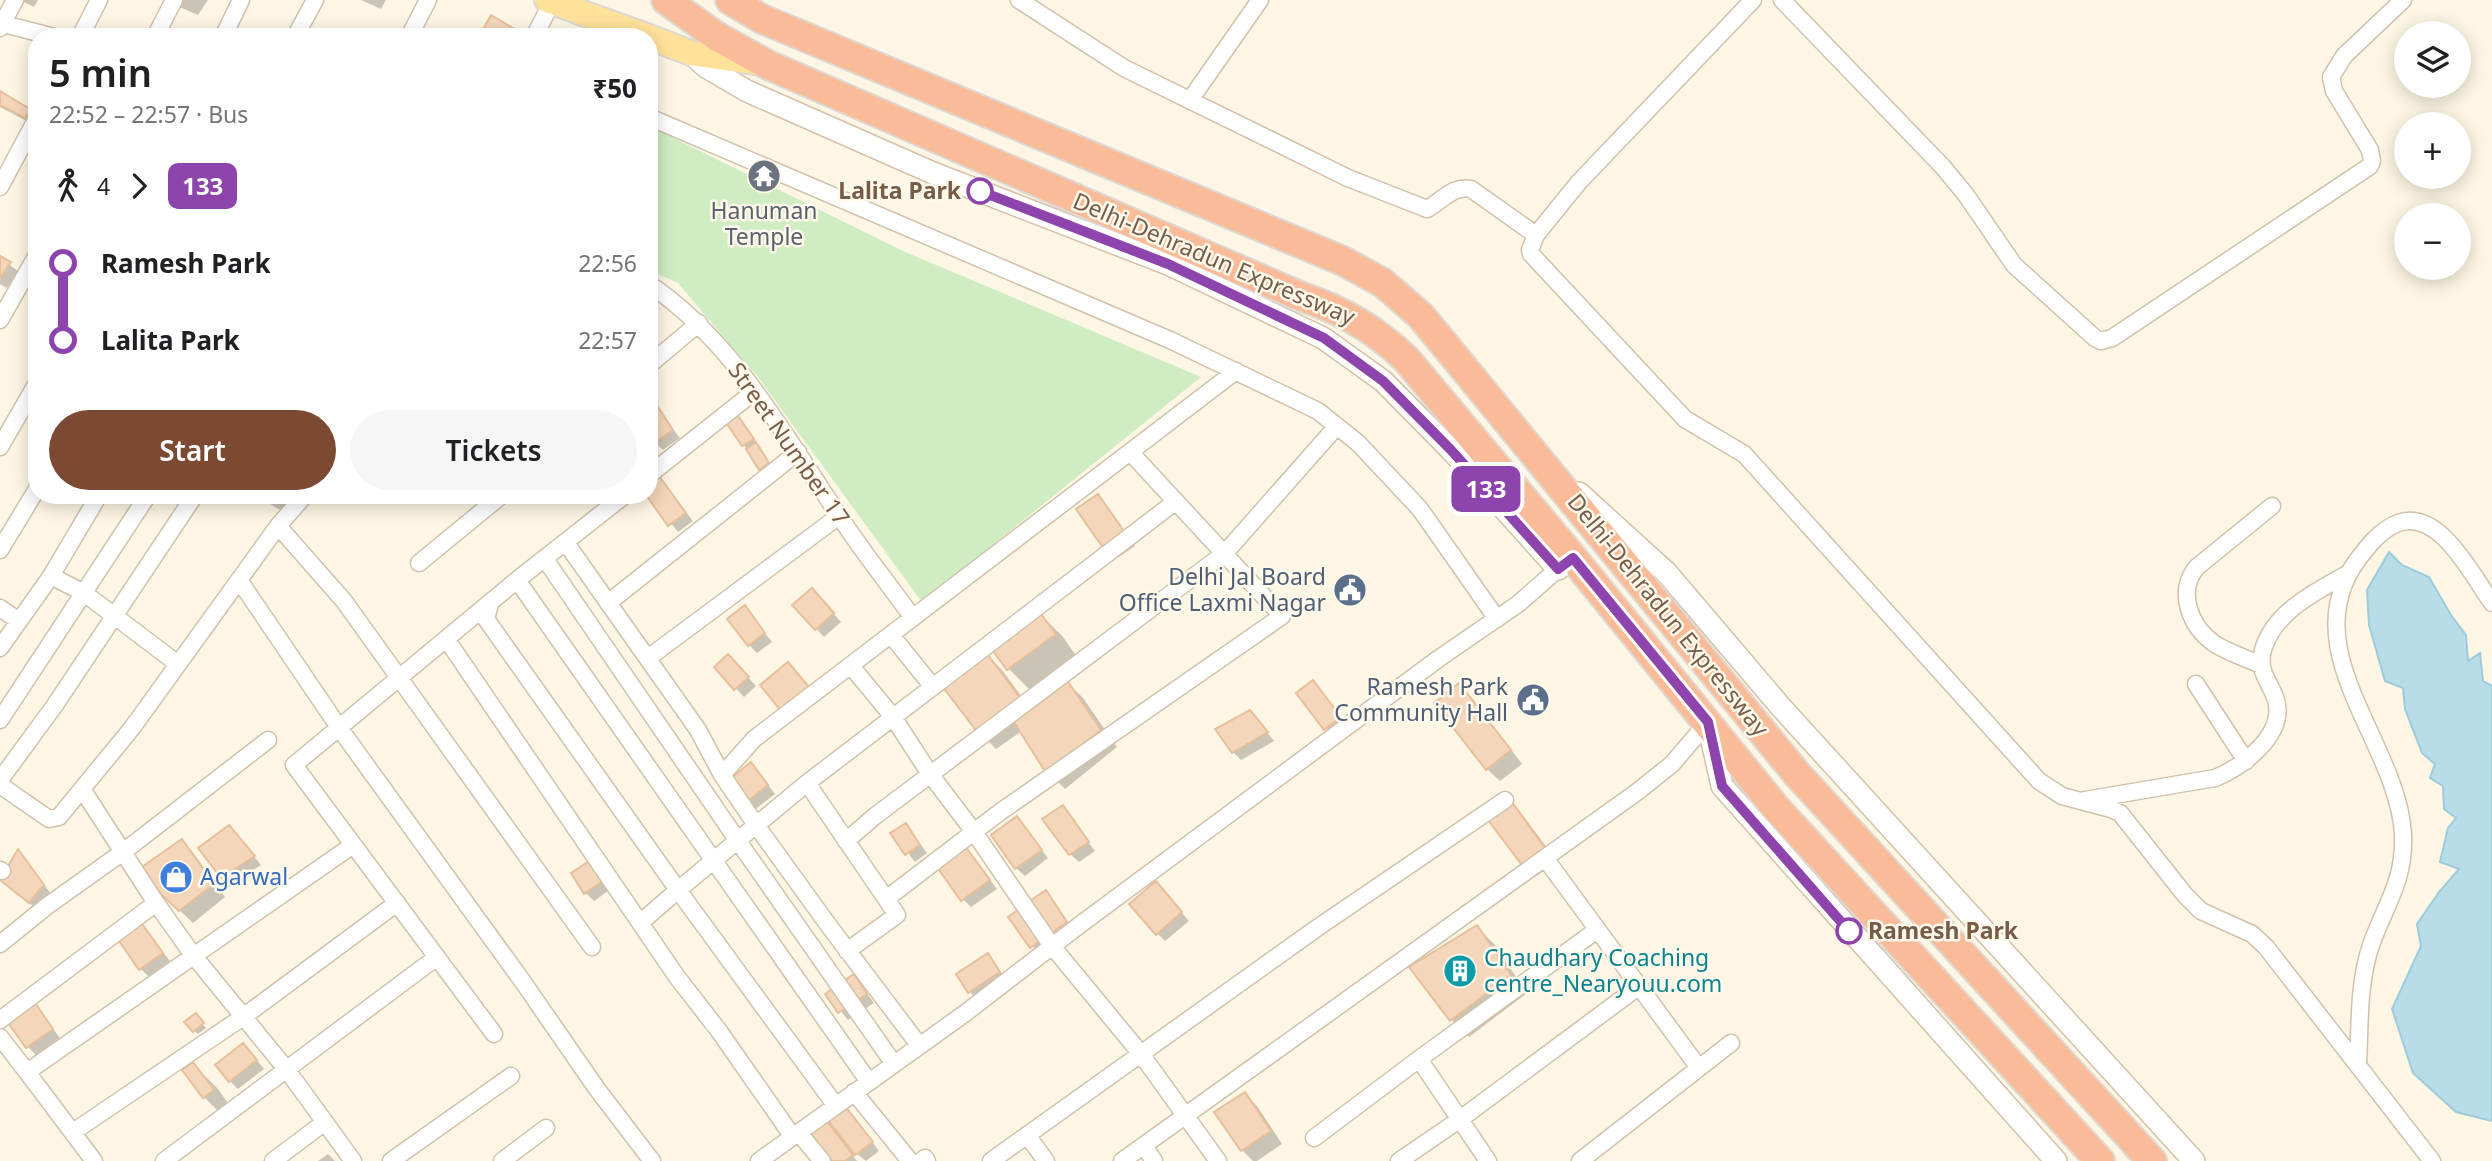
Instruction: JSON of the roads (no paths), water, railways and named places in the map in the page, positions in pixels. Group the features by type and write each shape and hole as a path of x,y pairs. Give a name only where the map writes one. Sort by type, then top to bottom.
{"highway":[{"name":"Delhi-Dehradun Expressway","path":"666,0 716,36 768,65 1355,319 1382,337 1407,360 1566,564 1708,722 1776,808 2100,1161"},
{"name":"Delhi-Dehradun Expressway","path":"730,0 762,19 1364,271 1403,298 1536,454 1797,774 2151,1161"},
{"path":"740,0 762,19"}],"main road":[{"path":"550,1 624,28"},
{"path":"658,41 691,53 768,65"}],"street":[{"path":"15,0 1,25 28,31"},
{"path":"85,28 99,0"},
{"path":"160,28 174,0"},
{"path":"227,28 241,0"},
{"path":"300,28 315,0"},
{"path":"414,28 428,0"},
{"path":"1018,0 1124,68 1348,178 1424,209 1430,208 1455,189 1471,189 1536,235"},
{"path":"1190,100 1260,0"},
{"path":"1753,0 1579,182 1536,235 1530,250 1534,258 1674,408 1694,426 1744,454 2039,780 2062,796 2120,814 2201,911 2258,938 2432,1161"},
{"path":"1782,0 1950,175 2014,265 2101,341 2112,338 2370,166 2370,150 2334,91 2331,77 2344,56 2403,0"},
{"path":"538,28 550,1"},
{"path":"691,53 706,67 747,91 933,173 1168,264 1324,338 1383,381 1566,564 1518,604 1438,659 964,1014 759,1161"},
{"path":"658,121 1170,340 1318,411 1387,471 1420,509 1496,619"},
{"path":"0,187 28,135"},
{"path":"0,320 28,271"},
{"name":"Street Number 17","path":"658,290 699,323 755,391 839,516 913,618"},
{"path":"658,357 699,323"},
{"path":"722,775 754,739 1236,371"},
{"path":"658,468 755,391"},
{"path":"0,447 28,399"},
{"path":"846,841 930,774 1225,553 1337,426"},
{"path":"608,603 798,452"},
{"path":"886,900 974,832 1282,616 1130,452"},
{"path":"1536,454 1667,573 1780,706 2194,1161"},
{"path":"640,923 807,783 1175,502"},
{"path":"0,550 28,504"},
{"path":"0,649 51,576 94,504"},
{"path":"0,720 142,504"},
{"path":"189,504 116,616 0,783 49,819 55,820 132,728 278,526 297,504"},
{"path":"419,563 491,504"},
{"path":"494,1034 294,765 517,580 614,504"},
{"path":"2261,665 2231,652 2206,636 2191,614 2185,593 2189,576 2197,567 2272,506"},
{"path":"649,658 839,516"},
{"path":"2358,1066 2362,989 2371,946 2398,882 2403,835 2401,811 2392,784 2348,680 2337,643 2337,601 2349,573 2366,547 2393,525 2414,520 2426,523 2447,540 2492,603"},
{"path":"278,526 344,601 402,678 592,947"},
{"path":"566,543 698,730 722,775 756,825 919,1045"},
{"path":"545,559 894,1063"},
{"path":"2082,801 2215,778 2246,761 2270,734 2277,708 2261,665 2264,647 2271,633 2288,612 2349,573"},
{"path":"51,576 84,593 178,664"},
{"path":"240,580 340,729 597,1089 652,1161"},
{"path":"517,580 869,1082"},
{"path":"490,604 486,619 678,890 836,1106"},
{"path":"0,608 19,621"},
{"path":"891,635 933,687"},
{"path":"447,640 640,923 796,1135 822,1161"},
{"path":"851,666 894,717 930,774 974,832 1052,946 1141,1054 1218,1161"},
{"path":"2196,684 2246,761"},
{"path":"1122,1161 1672,764 1708,722"},
{"path":"1708,722 1722,786 2056,1161"},
{"path":"0,944 268,740"},
{"path":"807,783 897,915 847,951"},
{"path":"82,789 193,956 287,1070 353,1161"},
{"path":"991,1161 1317,928 1505,800"},
{"path":"27,1072 354,845"},
{"path":"1545,858 1699,1068"},
{"path":"73,1132 243,1017 397,903"},
{"path":"0,1020 156,904"},
{"path":"1314,1138 1597,930"},
{"path":"164,1161 437,957"},
{"path":"1399,1161 1459,1120 1638,987"},
{"path":"0,1037 94,1161"},
{"path":"1580,1161 1731,1043"},
{"path":"1419,1059 1488,1161"},
{"path":"391,1161 511,1076"},
{"path":"855,1092 910,1161"},
{"path":"273,1161 325,1122"},
{"path":"502,1161 546,1128"},
{"path":"1027,1135 1046,1161"},
{"path":"1144,1146 1154,1161"},
{"path":"921,1161 925,1158 927,1161"}],"water":[{"path":"2389,552 2402,565 2429,577 2466,635 2468,661 2480,653 2483,681 2492,686 2492,1121 2456,1112 2413,1073 2392,1009 2421,946 2417,924 2459,869 2440,862 2448,828 2456,818 2444,809 2443,786 2430,778 2435,764 2422,753 2405,709 2403,688 2385,681 2369,625 2367,590"}],"place":[{"name":"Hanuman Temple","path":"764,176"},
{"name":"Lalita Park","path":"980,191"},
{"name":"Delhi Jal Board Office Laxmi Nagar","path":"1350,590"},
{"name":"Ramesh Park Community Hall","path":"1533,700"},
{"name":"Agarwal","path":"176,877"},
{"name":"Ramesh Park","path":"1849,931"},
{"name":"Chaudhary Coaching centre_Nearyouu.com","path":"1460,971"}]}
